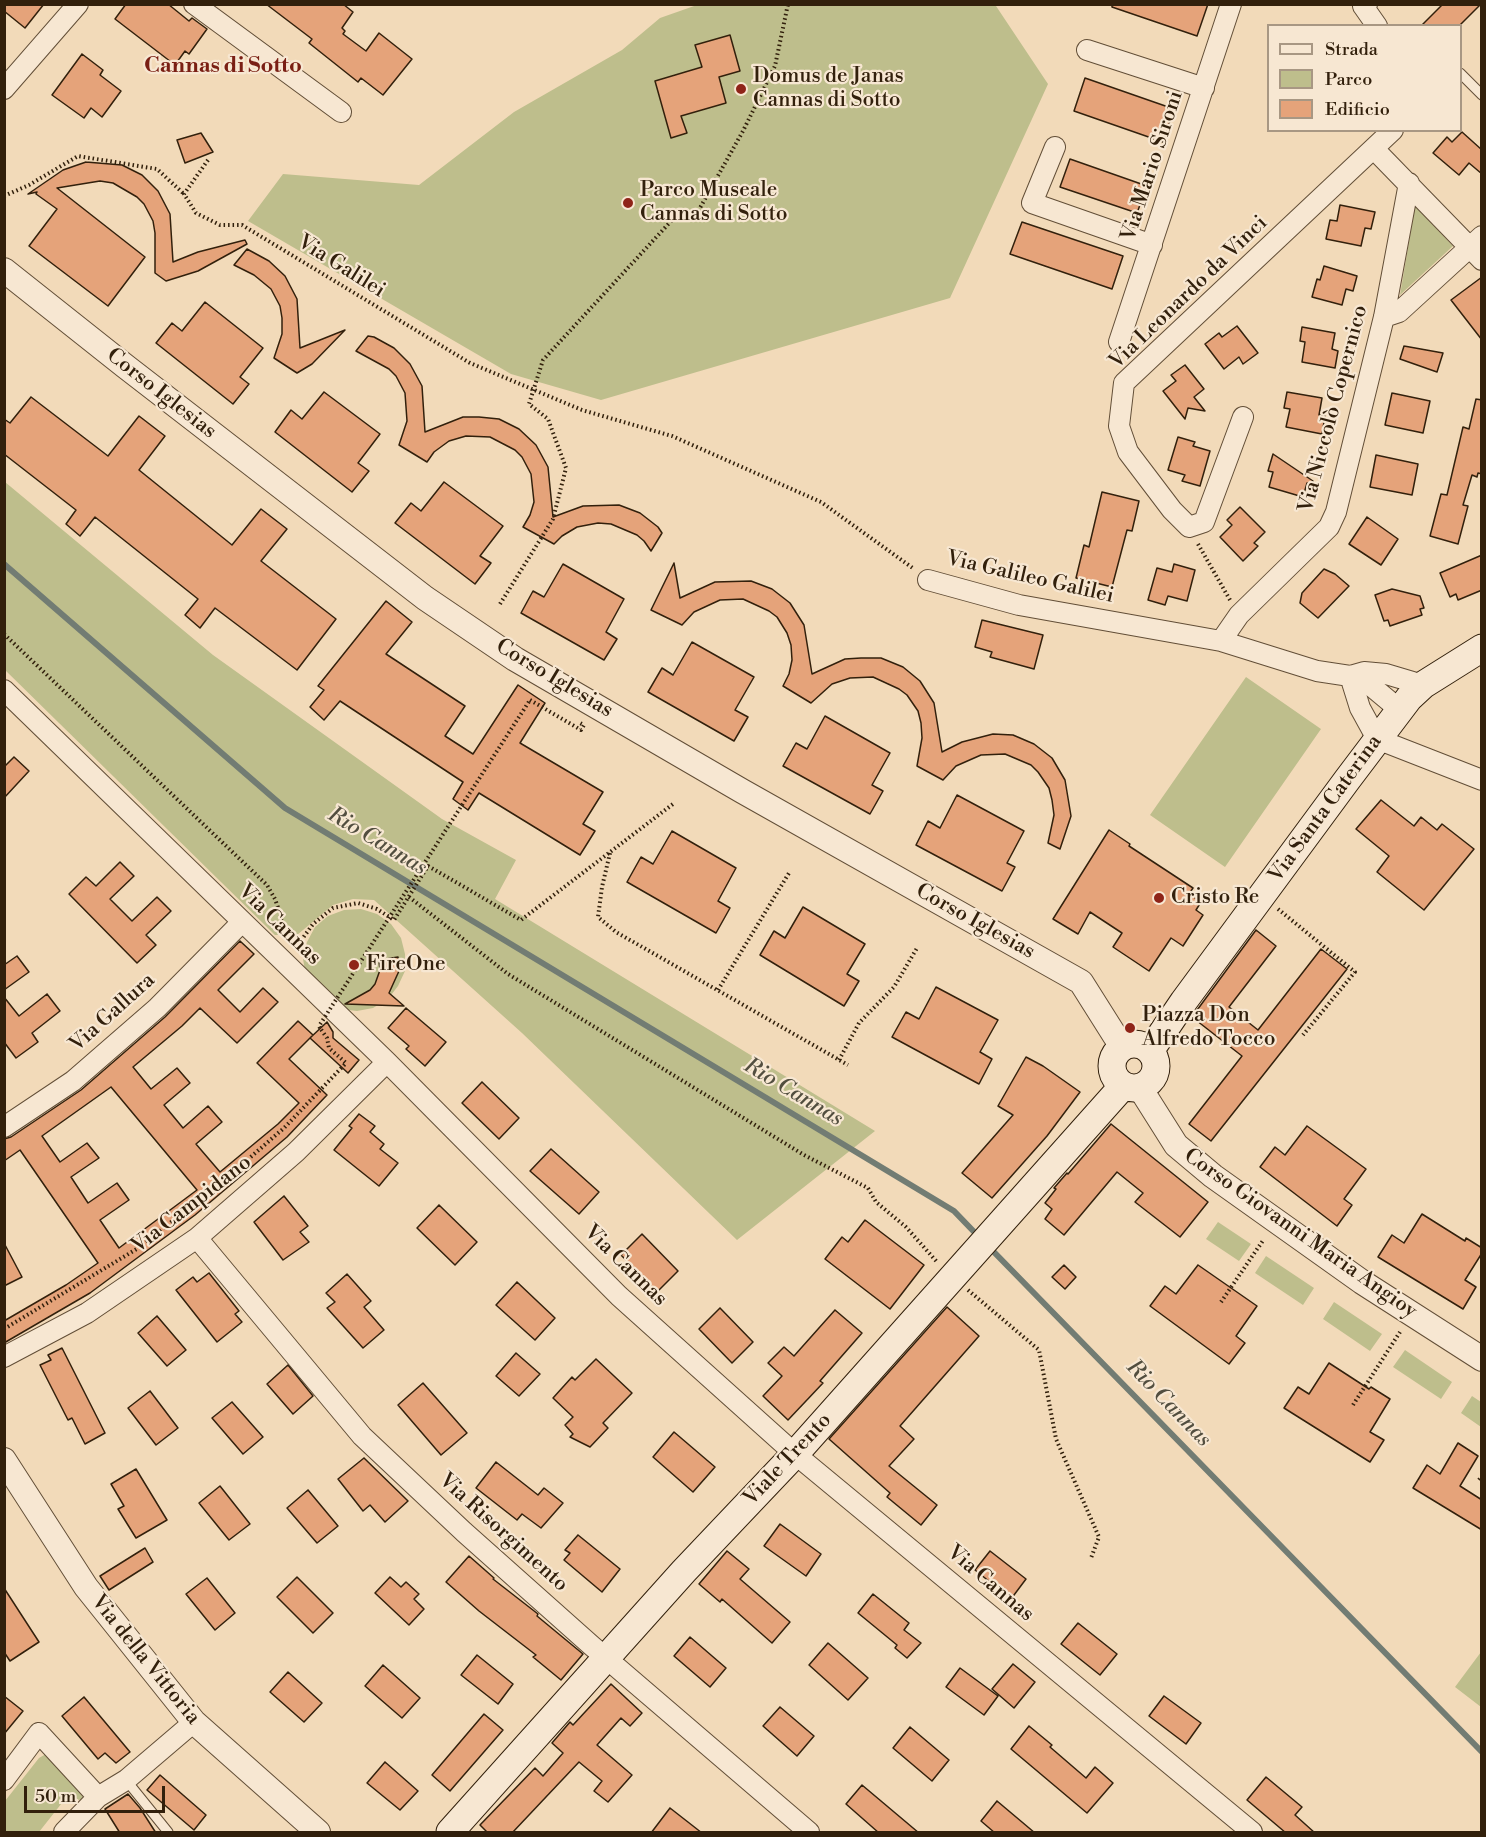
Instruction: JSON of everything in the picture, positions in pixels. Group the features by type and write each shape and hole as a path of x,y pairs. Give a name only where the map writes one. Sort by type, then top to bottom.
{"main road":[{"name":"Via Santa Caterina","path":"1150,1050 1400,710 1423,686 1482,648"},
{"path":"1137,1044 1150,1050 1154,1056 1156,1069 1151,1081 1131,1087 1117,1081 1112,1067 1113,1059 1122,1047 1137,1044"},
{"name":"Viale Trento","path":"450,1833 684,1571 795,1454 1004,1218 1131,1087"}],"street":[{"path":"4,89 78,4"},
{"path":"194,4 341,112"},
{"name":"Via Mario Sironi","path":"1119,342 1231,4"},
{"path":"1367,4 1363,6 1376,24"},
{"path":"1087,50 1204,88"},
{"name":"Via Leonardo da Vinci","path":"1189,527 1172,510 1128,452 1119,426 1124,383 1391,132"},
{"path":"1055,147 1032,203 1152,245"},
{"path":"1374,148 1478,248 1399,312 1384,316"},
{"name":"Via Niccolò Copernico","path":"1221,641 1239,615 1329,527 1336,512 1384,316 1409,183"},
{"name":"Corso Iglesias","path":"4,270 425,598 515,658 742,791 1081,982 1122,1047"},
{"path":"1189,527 1204,522 1244,417"},
{"name":"Via Galileo Galilei","path":"928,580 1019,605 1221,641 1317,671 1350,676 1370,686 1400,710"},
{"name":"Via Galileo Galilei","path":"1350,676 1364,672 1386,674 1423,686"},
{"path":"1350,676 1360,708 1377,739 1482,780"},
{"name":"Via Cannas","path":"4,690 387,1062 619,1296 795,1454 1252,1833"},
{"name":"Via Gallura","path":"4,1127 73,1081 157,1008 242,922"},
{"name":"Via Campidano","path":"4,1357 87,1313 197,1238 296,1152 387,1062"},
{"name":"Corso Giovanni Maria Angioy","path":"1131,1087 1176,1145 1213,1176 1362,1282 1482,1359"},
{"name":"Via Risorgimento","path":"197,1238 363,1436 464,1532 809,1833"},
{"name":"Via della Vittoria","path":"7,1470 86,1587 194,1722 318,1833"},
{"path":"64,1833 98,1797 126,1780 194,1722"},
{"path":"4,1780 39,1733 98,1797"}],"lane":[{"path":"1462,74 1482,95"},
{"path":"126,1780 168,1833"}],"path":[{"path":"500,604 553,519 566,468 548,418 529,404 543,360 673,219 696,215 743,131 775,66 788,4"},
{"name":"Via Galilei","path":"4,196 29,185 78,156 127,162 157,169 184,194 196,213 220,225 242,225 470,363 524,386"},
{"path":"184,194 208,160"},
{"name":"Via Galileo Galilei","path":"524,386 582,410 672,436 821,502 928,580"},
{"path":"1189,527 1239,615"},
{"path":"4,634 267,885 281,916 283,940"},
{"path":"4,1329 140,1247 284,1128 346,1064 329,1048 327,1038 319,1026 530,700 581,730 584,725 574,719"},
{"path":"292,947 300,942 313,924 333,909 358,903 377,909 394,920 429,866 521,920 673,804"},
{"path":"610,852 598,917 616,932 848,1065"},
{"path":"718,990 789,873"},
{"path":"409,897 508,974 804,1155 868,1188 876,1202 906,1227 939,1264"},
{"path":"1270,903 1355,972 1303,1035"},
{"path":"839,1060 859,1023 894,987 918,948"},
{"path":"1221,1302 1264,1239"},
{"path":"968,1290 1039,1350 1056,1439 1099,1537 1091,1558"},
{"path":"1353,1405 1400,1332"}],"green space":[{"name":"Parco Museale Cannas di Sotto","path":"988,4 996,6 1048,84 950,298 601,400 511,374 248,221 283,174 419,185 514,112 622,50 660,18 697,5"},
{"path":"1415,206 1453,246 1400,295"},
{"path":"5,482 213,655 442,819 516,860 495,899 875,1131 737,1240 522,1033 374,900 353,899 333,905 297,935 275,935 5,670"},
{"path":"1246,677 1321,729 1225,867 1150,815"},
{"name":"FireOne","path":"361,909 377,914 391,924 401,938 405,954 405,971 398,986 388,999 373,1008 357,1011 340,1009 306,976 303,959 307,942 315,927 328,916 344,910"},
{"path":"1218,1222 1251,1244 1239,1261 1206,1239"},
{"path":"1266,1256 1314,1288 1303,1305 1255,1273"},
{"path":"1334,1302 1382,1334 1370,1351 1323,1319"},
{"path":"1405,1350 1452,1382 1441,1399 1393,1367"},
{"path":"1472,1396 1481,1402 1481,1427 1461,1413"},
{"path":"1481,1652 1481,1707 1455,1687"},
{"path":"46,1754 85,1793 82,1799 79,1800 69,1794 39,1832 5,1832 5,1801 39,1758"}],"building":[{"path":"4,4 44,4 25,28 4,11"},
{"path":"126,4 168,4 189,21 192,18 207,29 189,54 185,51 175,65 115,19"},
{"path":"266,4 343,4 353,12 342,28 345,31 343,34 366,51 379,33 412,59 383,95 361,78 358,82 309,43 312,39"},
{"path":"1112,4 1208,4 1197,36 1112,7"},
{"path":"1443,4 1481,4 1461,24 1423,24"},
{"path":"730,35 740,71 719,77 726,103 681,116 687,133 671,138 655,81 702,67 695,45"},
{"path":"82,54 103,70 100,75 121,91 102,117 91,108 84,118 52,95"},
{"path":"1085,78 1174,109 1163,142 1074,111"},
{"path":"1462,132 1482,150 1482,174 1469,163 1459,175 1433,153 1447,137 1452,142"},
{"path":"201,133 213,152 185,163 177,140"},
{"path":"1070,159 1147,186 1137,213 1060,187"},
{"path":"86,162 122,165 142,175 158,191 170,214 173,262 198,252 245,240 247,244 198,271 166,281 155,273 153,221 144,204 137,197 113,183 100,181 57,188 145,257 108,306 29,246 57,209 36,194 37,192 28,194 63,170"},
{"path":"1340,205 1375,212 1371,229 1365,228 1361,246 1326,239 1330,220 1337,221"},
{"path":"1022,222 1123,256 1112,289 1010,254"},
{"path":"247,249 269,261 285,276 297,299 300,348 345,330 312,364 297,373 274,358 282,334 282,318 280,306 271,289 254,275 234,265"},
{"path":"1324,266 1357,276 1353,291 1346,289 1342,305 1312,297 1317,279 1320,280"},
{"path":"1482,277 1482,340 1451,300"},
{"path":"205,302 263,348 240,377 249,384 233,404 156,343 172,323 182,331"},
{"path":"1237,326 1258,353 1243,364 1239,357 1224,369 1205,344 1219,333 1222,337"},
{"path":"1302,327 1335,333 1332,349 1338,351 1335,368 1302,362 1305,342 1300,341"},
{"path":"368,336 394,348 410,364 422,386 425,432 463,417 499,419 519,429 536,445 548,467 553,517 583,506 619,505 640,513 658,527 662,533 651,551 637,535 611,524 598,523 577,527 554,544 523,527 534,502 531,474 522,457 515,450 490,437 466,436 449,441 434,452 427,462 399,445 407,421 405,393 396,376 389,369 356,351"},
{"path":"1404,346 1443,353 1437,372 1400,359"},
{"path":"1185,365 1204,389 1194,397 1205,411 1188,408 1185,419 1163,391 1176,381 1171,375"},
{"path":"324,392 380,434 358,463 369,471 352,492 275,432 291,410 302,419"},
{"path":"1287,392 1322,398 1319,415 1325,416 1322,434 1286,427 1290,409 1284,408"},
{"path":"1392,393 1430,401 1423,433 1385,425"},
{"path":"31,397 108,456 139,416 165,436 139,470 232,545 261,509 287,529 261,561 336,619 297,670 215,608 200,628 185,615 198,599 95,517 80,536 66,524 76,510 4,454 4,419 10,423"},
{"path":"1476,399 1482,400 1482,474 1478,473 1477,477 1472,475 1463,505 1468,506 1458,544 1430,536 1441,494 1447,495 1463,427 1469,429"},
{"path":"1178,437 1195,442 1193,446 1210,451 1200,486 1182,481 1185,475 1168,470"},
{"path":"1273,454 1313,481 1311,484 1307,483 1303,497 1269,487 1273,472 1268,471"},
{"path":"1376,455 1418,464 1412,495 1370,487"},
{"path":"444,482 503,526 480,556 491,563 475,584 395,523 411,503 421,511"},
{"path":"1102,492 1139,501 1132,531 1127,530 1112,587 1076,578 1084,545 1089,547"},
{"path":"1240,507 1265,532 1254,543 1258,546 1243,561 1220,537 1232,525 1227,520"},
{"path":"1367,517 1398,539 1381,565 1349,544"},
{"path":"1482,555 1482,590 1458,600 1456,594 1450,597 1440,573"},
{"path":"674,563 680,598 715,582 751,581 772,589 790,603 804,625 812,674 845,659 881,658 903,667 920,681 934,703 942,752 962,742 993,734 1013,735 1034,744 1052,758 1065,780 1071,816 1060,849 1048,843 1054,815 1049,788 1031,765 1005,754 981,755 956,766 943,780 917,766 922,738 921,723 918,711 907,695 899,689 873,677 850,678 832,684 811,703 783,686 792,660 791,645 777,617 769,611 743,599 720,600 694,612 682,625 651,610"},
{"path":"563,564 624,599 606,632 617,639 604,660 521,613 533,591 544,597"},
{"path":"1174,564 1195,570 1187,601 1168,596 1165,605 1148,600 1157,568 1172,572"},
{"path":"1324,569 1335,574 1349,586 1318,618 1300,603 1302,593"},
{"path":"1392,589 1420,596 1424,608 1420,609 1422,615 1390,626 1388,620 1384,621 1375,595"},
{"path":"386,601 412,622 386,654 465,706 445,736 473,754 518,685 545,703 520,743 603,792 583,824 595,831 580,855 479,793 468,810 453,799 463,782 340,701 324,720 310,707 324,690 318,686"},
{"path":"982,620 1043,635 1034,669 990,657 992,652 975,647"},
{"path":"692,642 754,677 735,710 748,717 734,741 648,692 662,668 673,675"},
{"path":"825,716 890,753 872,785 883,791 870,814 783,766 796,743 807,749"},
{"path":"14,757 29,771 4,798 4,767"},
{"path":"957,795 1024,831 1007,863 1015,867 1002,891 916,845 928,821 940,828"},
{"path":"1381,800 1414,826 1421,817 1437,830 1442,824 1474,849 1424,910 1377,872 1389,856 1356,829"},
{"name":"Cristo Re","path":"1109,830 1130,844 1129,846 1193,888 1189,894 1201,902 1196,910 1203,915 1183,946 1171,938 1149,971 1113,947 1122,933 1090,912 1078,934 1053,919"},
{"path":"672,831 736,868 718,901 730,908 716,933 627,882 641,857 653,864"},
{"path":"120,862 134,876 110,899 132,921 157,897 171,911 146,935 156,945 137,963 69,894 86,877 96,886"},
{"path":"803,907 865,944 847,974 859,981 844,1006 760,955 774,931 785,938"},
{"path":"1256,930 1276,946 1229,1007 1258,1030 1321,949 1347,969 1211,1141 1189,1124 1242,1056 1192,1017"},
{"path":"240,941 254,954 218,990 240,1012 263,988 278,1002 237,1043 200,1008 133,1067 151,1089 177,1068 190,1083 164,1105 183,1128 208,1106 222,1122 196,1144 220,1172 278,1124 299,1103 257,1063 298,1021 313,1035 289,1059 327,1095 287,1137 195,1215 90,1293 4,1343 4,1321 66,1285 98,1263 20,1150 4,1161 4,1139 11,1137 81,1090 165,1017","holes":["111,1087 197,1190 119,1248 100,1220 129,1200 117,1183 88,1203 71,1177 99,1158 87,1143 60,1162 42,1136"]},
{"path":"17,956 29,972 4,990 4,965"},
{"path":"398,957 399,971 389,993 404,1006 345,1004 370,990 375,984 380,970 379,960"},
{"path":"936,987 998,1020 980,1052 992,1059 979,1084 892,1037 906,1012 919,1019"},
{"path":"47,994 60,1011 32,1033 38,1042 16,1058 4,1042 4,997 19,1016"},
{"path":"406,1008 446,1042 425,1066 406,1049 409,1046 388,1028"},
{"path":"327,1022 333,1032 333,1038 359,1060 348,1073 310,1038"},
{"path":"1026,1057 1080,1092 1047,1136 992,1198 962,1173 1013,1115 998,1106"},
{"path":"482,1082 519,1118 499,1139 462,1103"},
{"path":"359,1114 375,1126 370,1132 384,1144 380,1149 398,1163 379,1186 334,1150 352,1128 349,1126"},
{"path":"1111,1124 1208,1202 1180,1237 1135,1202 1143,1193 1117,1172 1064,1235 1045,1219 1052,1209 1045,1203 1056,1189 1054,1188"},
{"path":"1307,1126 1366,1169 1344,1199 1352,1205 1337,1226 1260,1167 1275,1147 1285,1155"},
{"path":"551,1149 599,1192 579,1214 530,1171"},
{"path":"284,1196 308,1226 300,1232 309,1242 283,1260 254,1222"},
{"path":"439,1205 477,1242 455,1265 417,1228"},
{"path":"1422,1214 1465,1241 1466,1238 1482,1248 1482,1253 1465,1280 1476,1287 1463,1309 1378,1257 1392,1235 1404,1243"},
{"path":"865,1220 924,1265 890,1309 825,1259 842,1237 848,1242"},
{"path":"642,1234 678,1271 657,1292 621,1255"},
{"path":"4,1243 22,1277 4,1286"},
{"path":"1064,1265 1076,1277 1065,1289 1052,1277"},
{"path":"1198,1265 1257,1306 1236,1336 1245,1343 1229,1364 1150,1306 1165,1286 1176,1294"},
{"path":"209,1273 239,1311 235,1314 242,1322 217,1342 176,1290 193,1277 197,1282"},
{"path":"347,1274 371,1301 364,1307 384,1330 363,1348 327,1308 335,1302 326,1293"},
{"path":"517,1282 555,1318 535,1340 496,1305"},
{"path":"947,1307 979,1336 900,1426 914,1439 889,1466 937,1505 921,1525 887,1497 890,1493 829,1439"},
{"path":"720,1308 753,1342 732,1363 699,1329"},
{"path":"835,1310 862,1333 820,1381 823,1383 788,1420 763,1396 782,1376 768,1363 784,1347 794,1356"},
{"path":"157,1316 186,1350 167,1366 138,1333"},
{"path":"62,1348 105,1433 85,1444 72,1418 68,1420 40,1365 51,1360 48,1355"},
{"path":"516,1353 540,1374 519,1396 496,1376"},
{"path":"596,1359 632,1393 603,1423 608,1428 590,1447 570,1437 573,1434 565,1425 573,1417 553,1398 572,1377 575,1380"},
{"path":"1329,1363 1369,1389 1371,1387 1390,1399 1370,1432 1384,1440 1370,1462 1284,1408 1298,1387 1309,1394"},
{"path":"288,1365 313,1396 293,1414 267,1384"},
{"path":"423,1383 467,1433 441,1455 398,1405"},
{"path":"150,1391 178,1428 156,1445 128,1408"},
{"path":"232,1402 263,1437 243,1454 212,1418"},
{"path":"674,1432 715,1467 693,1492 653,1457"},
{"path":"1458,1443 1478,1456 1460,1486 1482,1500 1482,1530 1413,1488 1427,1465 1440,1474"},
{"path":"364,1458 408,1501 385,1522 370,1505 363,1511 338,1479"},
{"path":"496,1462 538,1495 544,1488 563,1503 541,1528 522,1514 517,1520 476,1488"},
{"path":"136,1469 167,1520 136,1538 118,1509 124,1506 111,1484"},
{"path":"220,1486 250,1524 229,1540 199,1503"},
{"path":"308,1490 338,1526 317,1543 287,1508"},
{"path":"780,1524 821,1554 806,1576 764,1546"},
{"path":"578,1535 620,1569 602,1592 564,1560 570,1553 565,1550"},
{"path":"145,1548 153,1562 109,1590 100,1576"},
{"path":"727,1551 749,1569 740,1579 790,1622 772,1643 722,1599 720,1602 699,1584"},
{"path":"990,1551 1026,1579 1011,1599 975,1570"},
{"path":"469,1556 583,1654 561,1680 533,1657 536,1655 446,1582"},
{"path":"297,1577 333,1613 313,1633 277,1597"},
{"path":"390,1577 401,1587 406,1582 419,1594 414,1599 424,1609 409,1625 375,1593"},
{"path":"207,1578 235,1613 215,1630 186,1594"},
{"path":"4,1588 39,1642 10,1661 4,1652"},
{"path":"873,1594 909,1623 904,1630 921,1643 907,1658 895,1648 897,1645 858,1613"},
{"path":"1078,1623 1117,1654 1100,1675 1061,1644"},
{"path":"690,1637 726,1668 710,1687 674,1656"},
{"path":"828,1643 868,1678 848,1700 809,1665"},
{"path":"477,1655 513,1684 498,1704 461,1675"},
{"path":"1013,1664 1035,1682 1014,1708 992,1689"},
{"path":"383,1665 420,1698 402,1718 365,1686"},
{"path":"960,1668 998,1696 984,1715 946,1687"},
{"path":"288,1672 322,1703 304,1722 270,1692"},
{"path":"611,1684 642,1713 630,1726 621,1718 597,1745 632,1775 608,1802 594,1791 602,1781 579,1762 512,1833 488,1833 480,1825 535,1768 543,1776 563,1753 552,1743 570,1722 573,1725"},
{"path":"4,1696 23,1711 4,1734"},
{"path":"1164,1696 1201,1723 1186,1744 1149,1716"},
{"path":"84,1697 130,1752 116,1763 105,1753 98,1759 62,1716"},
{"path":"780,1707 814,1736 797,1756 763,1726"},
{"path":"484,1714 503,1730 450,1791 432,1775"},
{"path":"1029,1726 1086,1778 1095,1767 1113,1783 1087,1813 1011,1749"},
{"path":"910,1727 949,1760 932,1781 893,1748"},
{"path":"385,1762 418,1791 400,1810 367,1783"},
{"path":"160,1775 206,1815 194,1830 147,1790"},
{"path":"1266,1777 1302,1807 1295,1815 1315,1833 1286,1833 1247,1800"},
{"path":"862,1785 919,1833 879,1833 846,1804"},
{"path":"128,1794 156,1833 120,1833 105,1809"},
{"path":"997,1801 1035,1833 995,1833 981,1821"},
{"path":"670,1808 702,1833 651,1833"}],"waterway":[{"name":"Rio Cannas","path":"4,564 285,808 954,1211 980,1238"},
{"name":"Rio Cannas","path":"990,1248 1482,1752"}],"place":[{"name":"Domus de Janas Cannas di Sotto","path":"741,89"},
{"name":"Parco Museale Cannas di Sotto","path":"628,203"},
{"name":"Cristo Re","path":"1159,898"},
{"name":"FireOne","path":"354,965"},
{"name":"Piazza Don Alfredo Tocco","path":"1130,1028"}],"district":[{"name":"Cannas di Sotto","path":"223,67"}]}
